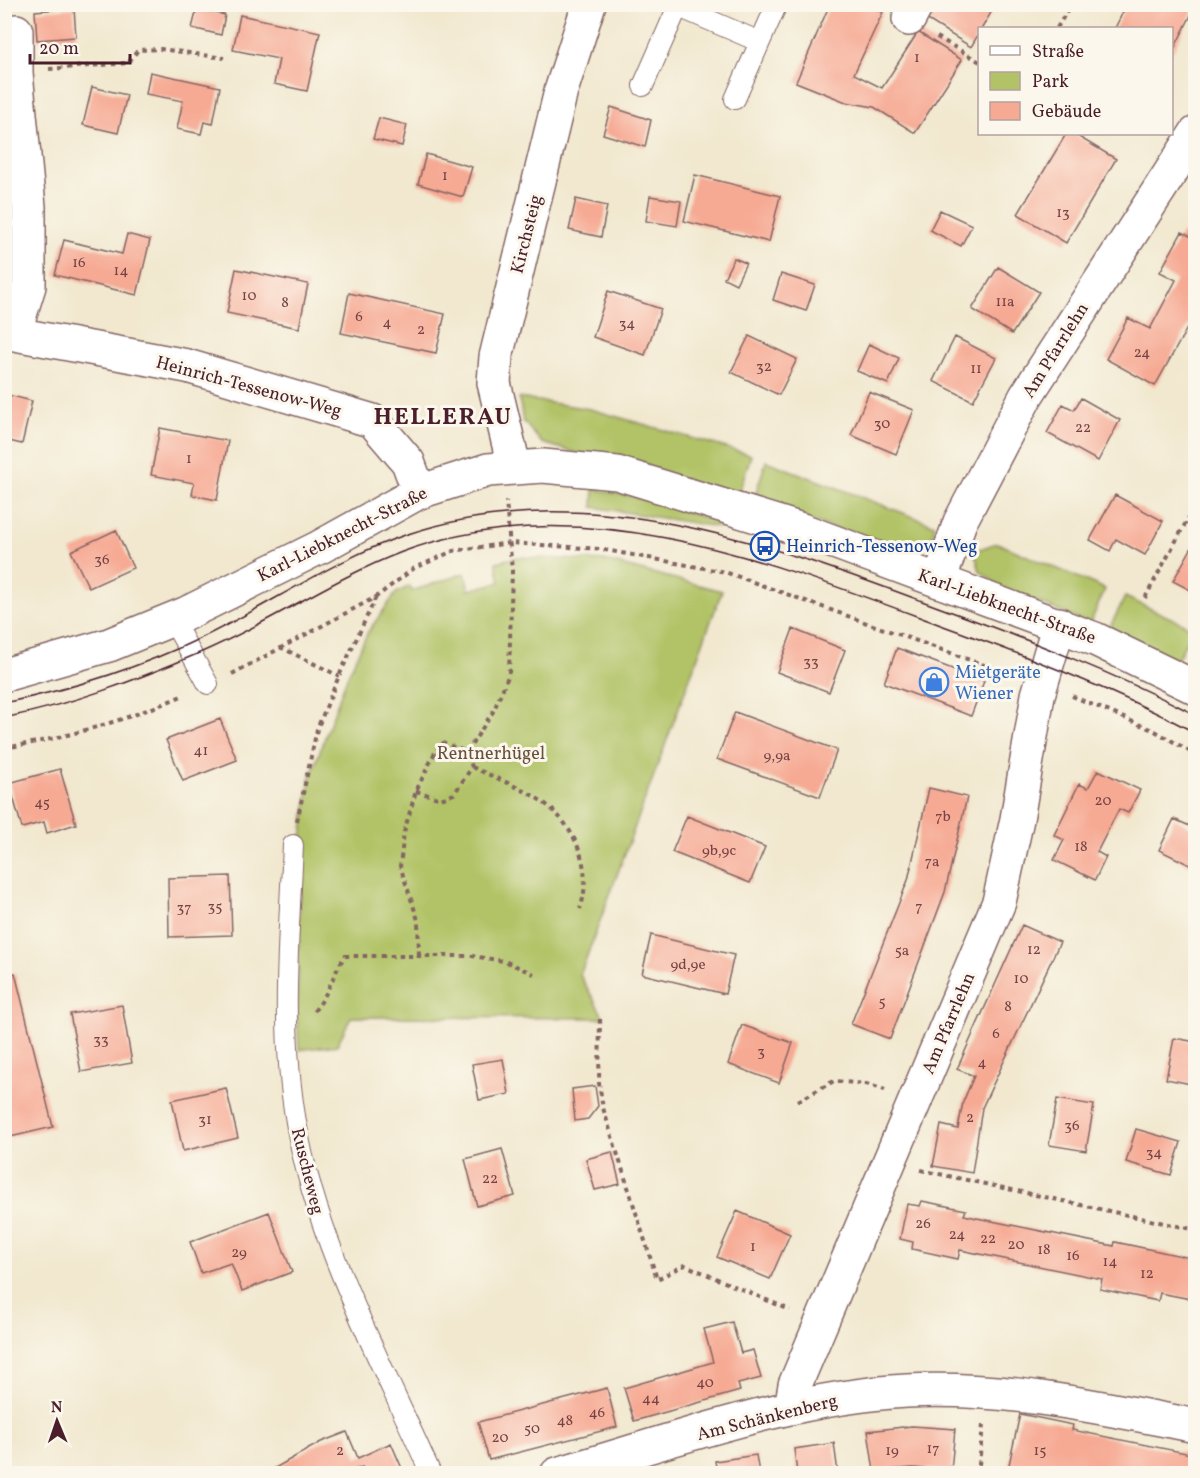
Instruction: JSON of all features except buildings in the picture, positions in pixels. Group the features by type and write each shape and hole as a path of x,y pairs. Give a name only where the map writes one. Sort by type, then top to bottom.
{"street":[{"name":"Kirchsteig","path":"514,466 495,383 496,357 561,91 589,4"},
{"path":"9,333 29,286 29,207 13,56"},
{"name":"Am Pfarrlehn","path":"939,580 960,522 1026,396 1196,133"},
{"name":"Heinrich-Tessenow-Weg","path":"9,333 187,366 373,421 408,462 419,492"},
{"name":"Karl-Liebknecht-Straße","path":"4,675 109,645 172,619 320,547 419,492 488,470 514,466 558,466 617,473 802,530 1120,648 1196,688"},
{"name":"Am Pfarrlehn","path":"791,1408 795,1385 999,902 1017,819 1041,684 1059,624"},
{"name":"Am Schänkenberg","path":"557,1473 791,1408 841,1398 907,1391 986,1392 1095,1406 1196,1426"}],"lane":[{"path":"735,99 777,4"},
{"path":"643,86 676,5 760,42"},
{"path":"172,619 208,684"},
{"name":"Ruscheweg","path":"293,845 287,1026 296,1122 323,1230 431,1473"}],"path":[{"path":"1058,27 1071,4"},
{"path":"13,56 128,63 138,50 161,49 224,58"},
{"path":"1145,598 1196,504"},
{"path":"467,752 494,710 508,674 512,629 510,543 506,506"},
{"path":"293,845 303,785 317,729 376,597 413,569 453,551 510,543 600,549 725,572 1041,684 1155,731 1196,755"},
{"path":"279,646 339,676"},
{"path":"419,955 418,920 400,866 404,832 416,791 441,742 467,752"},
{"path":"467,752 472,767 537,798 562,818 578,844 585,867 584,900 580,909"},
{"path":"416,791 441,799 454,794 472,767"},
{"path":"333,972 345,956 419,955 476,957 504,961 534,974"},
{"path":"600,1019 599,1083 603,1108 657,1279 685,1265 797,1313"},
{"path":"798,1101 834,1081 866,1084 894,1092"},
{"path":"926,1172 1196,1230"},
{"path":"978,1473 983,1417"}],"green space":[{"path":"519,398 590,409 751,455 737,498 542,443 523,421"},
{"path":"766,461 935,525 930,545 913,554 753,502"},
{"path":"594,489 644,499 726,524 724,528 593,507"},
{"path":"997,543 1105,589 1090,624 1001,587 980,571 974,551"},
{"name":"Rentnerhügel","path":"518,557 605,561 722,591 580,975 604,1018 351,1017 337,1045 299,1050 297,1011 301,845 310,778 347,677 368,632 396,593 410,586 412,591 465,573 469,590 500,582 496,562"},
{"path":"1125,597 1193,628 1176,662 1109,629"}],"tram line":[{"path":"4,703 80,684 179,648 355,556 408,534 475,518 542,512 610,515 677,525 743,541 809,561 1036,644 1133,684 1196,715"},
{"path":"4,718 78,699 173,664 249,630 350,575 402,552 469,534 538,527 606,529 674,540 741,556 874,600 1069,674 1196,733"}],"place":[{"name":"Heinrich-Tessenow-Weg","path":"765,546"},
{"name":"Mietgeräte Wiener","path":"934,682"}],"district":[{"name":"HELLERAU","path":"443,416"}]}
